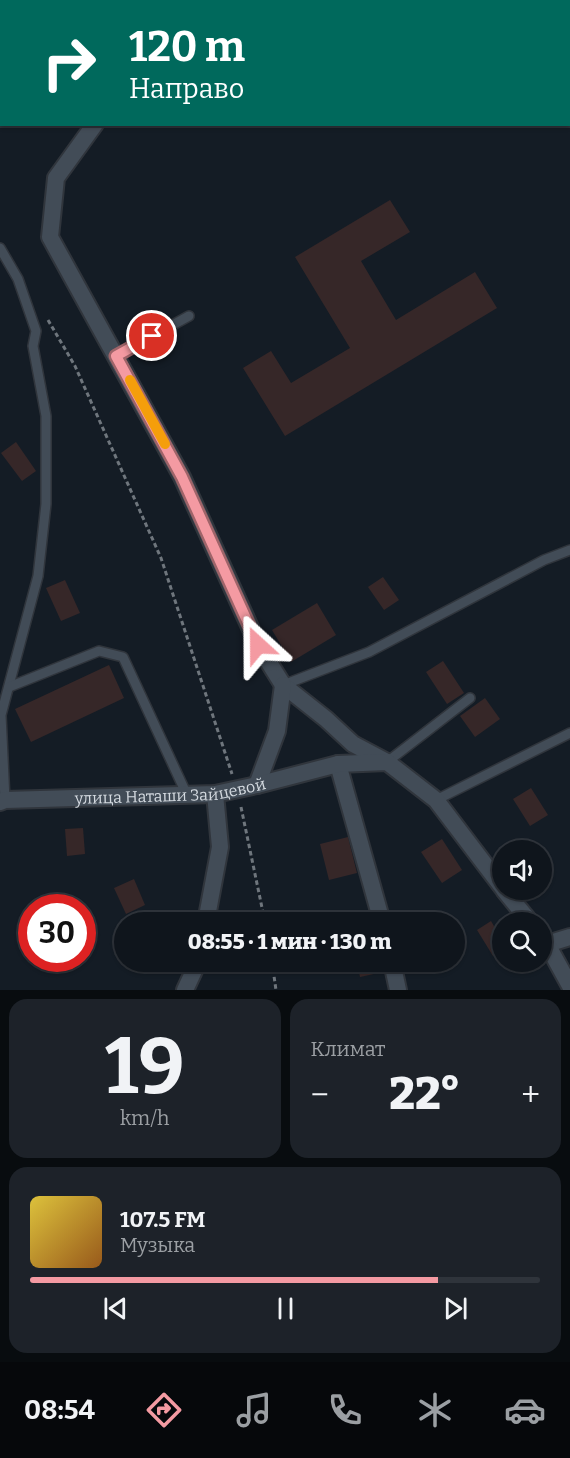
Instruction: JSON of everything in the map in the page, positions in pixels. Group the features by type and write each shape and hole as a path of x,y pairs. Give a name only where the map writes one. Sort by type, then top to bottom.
{"street":[{"path":"94,126 56,178 50,237 182,477 258,645 283,685 353,744 387,762 436,800 492,874"},
{"path":"257,785 277,731 283,685"},
{"name":"улица Наташи Зайцевой","path":"3,801 215,794 338,764 387,762"},
{"path":"338,764 379,912"},
{"path":"208,912 220,848 215,794"},
{"path":"513,900 522,912"},
{"path":"552,939 570,937"},
{"path":"552,954 570,986"},
{"path":"185,990 193,972"},
{"path":"394,972 398,990"}],"lane":[{"path":"0,248 18,279 36,331 33,346 46,416 46,504 38,576 1,716 3,801"},
{"path":"116,356 189,316"},
{"path":"283,685 369,652 544,560 570,550"},
{"path":"9,687 99,651 123,657 187,795"},
{"path":"387,762 471,698"},
{"path":"436,800 570,734"}],"path":[{"path":"46,316 75,366 161,558 237,789 263,912"},
{"path":"273,972 276,990"}],"building":[{"path":"390,200 410,232 361,261 396,320 475,272 497,308 285,436 243,368 271,351 291,383 350,348 295,257"},
{"path":"16,442 36,471 22,481 1,453"},
{"path":"383,577 399,600 384,610 368,587"},
{"path":"65,580 80,613 61,621 46,588"},
{"path":"317,603 336,635 291,662 272,630"},
{"path":"443,661 464,693 447,704 426,672"},
{"path":"109,665 124,698 31,742 15,709"},
{"path":"485,698 500,719 475,737 460,716"},
{"path":"531,788 548,815 530,826 513,799"},
{"path":"83,828 85,854 67,856 65,829"},
{"path":"348,837 357,873 329,880 320,844"},
{"path":"442,839 462,870 442,883 421,852"},
{"path":"134,879 145,905 125,912 114,888"},
{"path":"491,921 492,954 477,930"},
{"path":"359,972 383,972 360,977"}],"slow traffic":[{"path":"130,380 165,444"}],"route":[{"path":"152,336 116,356 182,477 258,645"}]}
